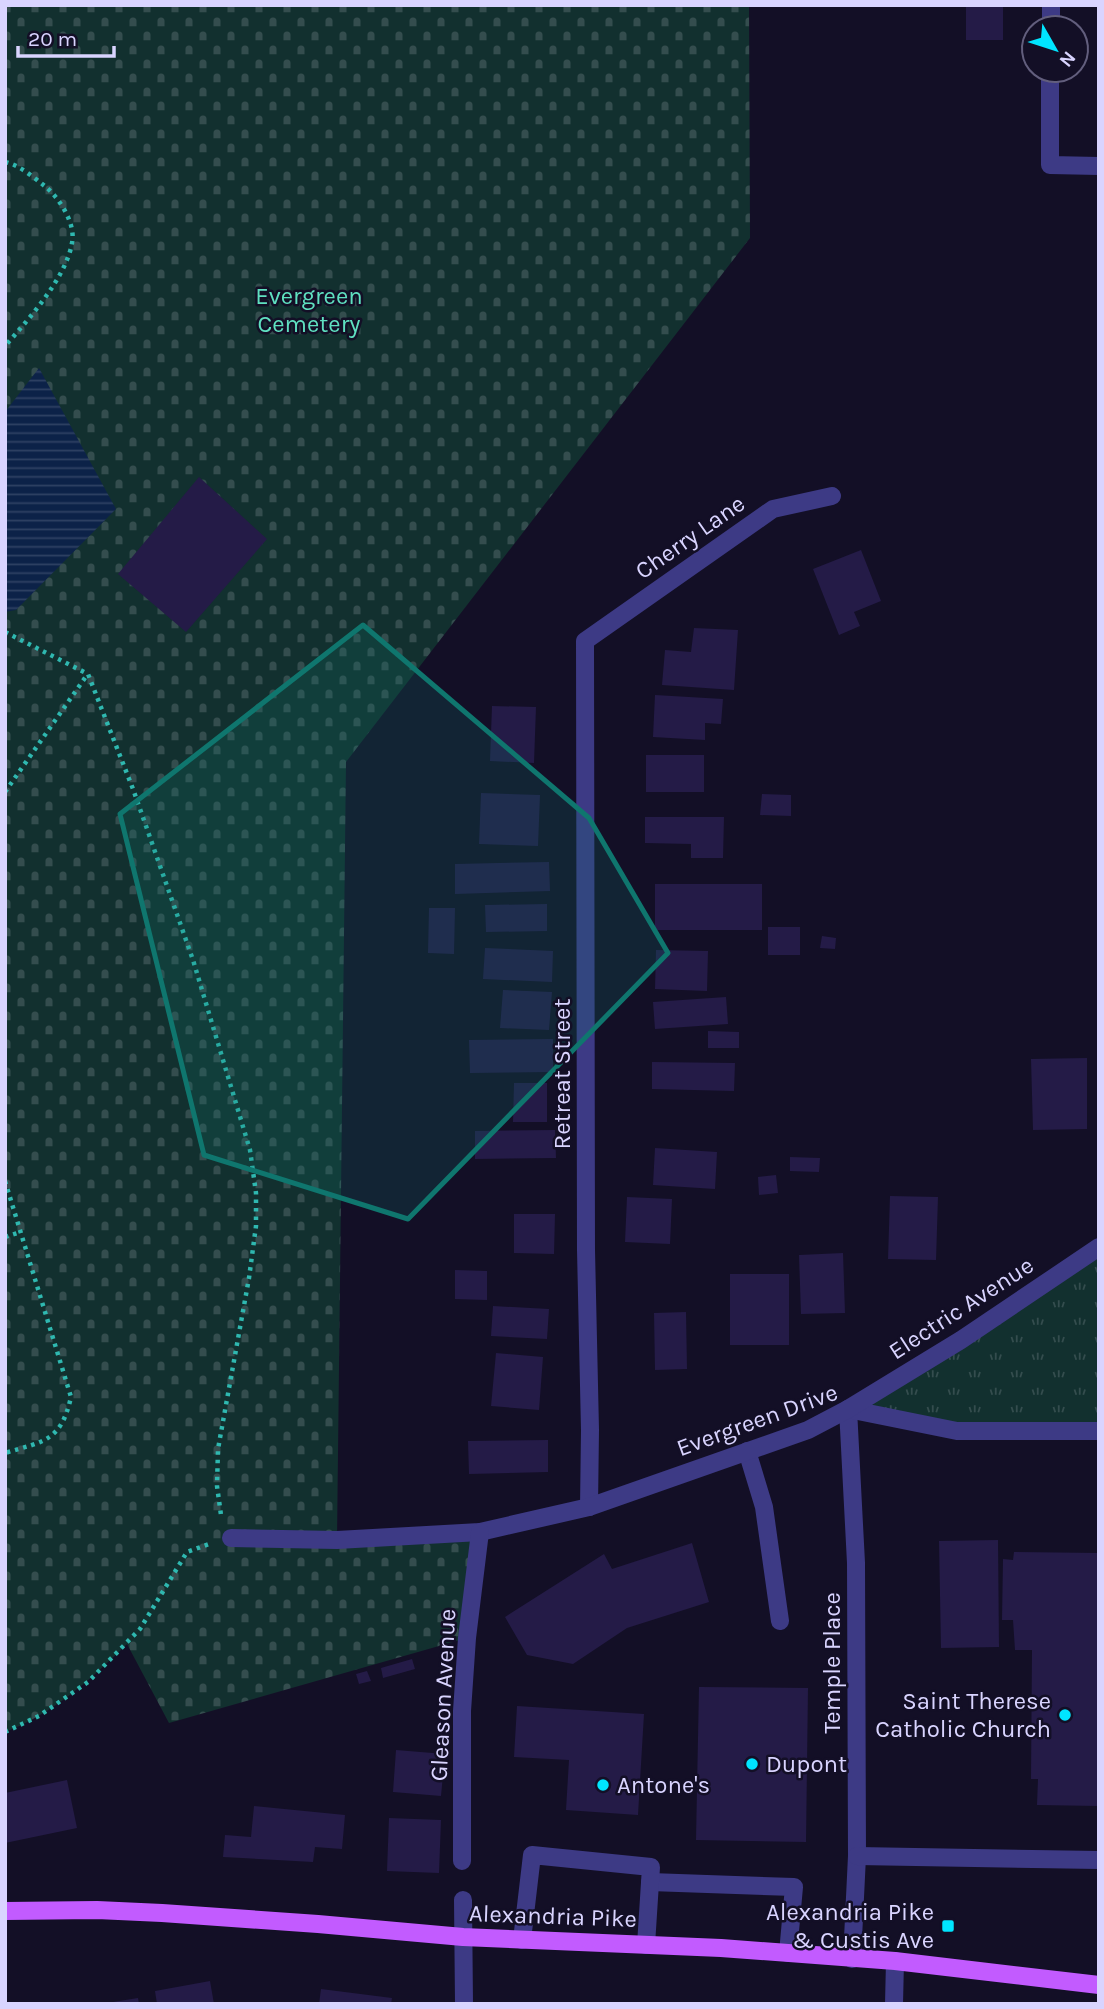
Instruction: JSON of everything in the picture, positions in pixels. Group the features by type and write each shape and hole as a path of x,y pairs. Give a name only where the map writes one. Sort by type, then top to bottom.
{"main road":[{"name":"Alexandria Pike","path":"5,1911 97,1910 162,1913 463,1937 788,1953 895,1961 1099,1986"}],"street":[{"path":"1050,84 1050,165 1099,166"},
{"name":"Cherry Lane","path":"585,641 773,509 832,496"},
{"name":"Retreat Street","path":"585,641 589,1507"},
{"name":"Electric Avenue","path":"848,1409 961,1340 1099,1247"},
{"name":"Evergreen Drive","path":"231,1538 337,1540 480,1532 589,1507 808,1430 848,1409 957,1431 1099,1431"},
{"name":"Temple Place","path":"848,1409 856,1563 857,1856 852,1959"},
{"path":"747,1451 764,1507 780,1621"},
{"name":"Gleason Avenue","path":"462,1861 462,1711 467,1638 480,1532"},
{"path":"522,1940 531,1855 651,1867 646,1945"},
{"path":"857,1856 1099,1860"},
{"path":"650,1882 794,1887 788,1953"},
{"path":"463,1900 464,2004"},
{"path":"894,2004 895,1961"}],"path":[{"path":"5,162 33,177 54,194 71,225 72,242 64,267 5,346"},
{"path":"5,632 88,674 133,789 193,960 250,1150 256,1193 256,1226 249,1278 218,1449 219,1504 231,1538 187,1552 161,1597 127,1644 88,1682 62,1702 5,1732"},
{"path":"5,792 88,674"},
{"path":"5,1181 71,1397 66,1418 54,1436 5,1453"},
{"path":"5,1237 21,1232"}],"highlighted area":[{"path":"363,625 589,818 668,953 408,1219 204,1155 120,814"}],"green space":[{"name":"Evergreen Cemetery","path":"5,5 749,5 750,238 346,762 337,1539 480,1532 467,1638 169,1723 127,1644 85,1683 55,1705 5,1732"},
{"path":"1099,1247 1099,1431 957,1431 848,1409"}],"water":[{"path":"39,368 116,509 16,610 5,612 5,412"}],"building":[{"path":"966,5 1003,5 1003,40 966,40"},
{"path":"199,477 267,539 186,632 118,574"},
{"path":"861,550 881,601 854,612 860,626 839,635 813,569"},
{"path":"694,628 738,630 734,690 662,685 665,650 691,652"},
{"path":"655,695 723,699 721,724 705,723 705,740 653,737"},
{"path":"492,706 536,707 534,763 490,761"},
{"path":"646,755 704,755 704,792 646,792"},
{"path":"481,793 540,795 538,846 479,844"},
{"path":"762,794 791,795 791,816 760,815"},
{"path":"645,817 724,817 723,858 691,858 691,844 645,843"},
{"path":"549,862 550,891 455,894 455,864"},
{"path":"655,884 762,884 762,930 655,930"},
{"path":"547,904 547,931 486,932 485,905"},
{"path":"429,908 455,908 454,954 428,953"},
{"path":"768,927 800,927 800,955 768,955"},
{"path":"822,936 836,938 835,949 820,948"},
{"path":"485,948 553,951 552,982 483,979"},
{"path":"656,950 708,951 707,991 655,989"},
{"path":"503,990 552,992 549,1030 500,1028"},
{"path":"726,997 728,1024 655,1029 653,1002"},
{"path":"708,1031 739,1032 739,1048 708,1048"},
{"path":"553,1039 553,1072 470,1073 469,1040"},
{"path":"1087,1058 1087,1129 1033,1130 1031,1059"},
{"path":"652,1062 735,1063 734,1091 652,1089"},
{"path":"514,1083 547,1083 547,1122 513,1122"},
{"path":"555,1130 556,1158 475,1159 475,1131"},
{"path":"655,1148 717,1152 715,1189 653,1185"},
{"path":"790,1157 820,1158 819,1172 790,1171"},
{"path":"776,1175 778,1193 759,1195 758,1177"},
{"path":"890,1196 938,1197 936,1260 888,1259"},
{"path":"627,1197 672,1199 670,1244 625,1242"},
{"path":"514,1214 555,1214 554,1254 514,1253"},
{"path":"843,1253 845,1313 801,1314 799,1255"},
{"path":"455,1270 487,1271 487,1300 455,1299"},
{"path":"730,1274 789,1274 789,1345 730,1345"},
{"path":"493,1306 549,1309 547,1339 491,1336"},
{"path":"686,1312 687,1369 655,1370 654,1313"},
{"path":"496,1353 543,1357 539,1410 491,1406"},
{"path":"548,1440 548,1472 469,1474 468,1441"},
{"path":"998,1540 999,1647 941,1648 939,1541"},
{"path":"692,1543 709,1602 627,1628 573,1664 527,1655 505,1617 604,1554 612,1569"},
{"name":"Saint Therese Catholic Church","path":"1014,1552 1099,1553 1099,1806 1037,1805 1038,1779 1031,1779 1032,1650 1015,1650 1013,1620 1002,1620 1003,1559 1013,1560"},
{"path":"412,1659 415,1669 383,1678 381,1668"},
{"path":"367,1671 371,1681 359,1684 356,1674"},
{"name":"Dupont","path":"699,1687 808,1688 806,1842 696,1840"},
{"name":"Antone's","path":"517,1706 644,1714 638,1815 566,1810 569,1760 514,1757"},
{"path":"396,1750 445,1754 441,1796 393,1792"},
{"path":"67,1780 77,1828 5,1843 5,1793"},
{"path":"254,1806 345,1815 342,1849 315,1847 313,1862 223,1857 225,1835 251,1837"},
{"path":"389,1818 441,1820 439,1873 387,1871"},
{"path":"210,1981 214,2004 157,2004 155,1991"},
{"path":"321,1989 392,1998 391,2004 319,2004"},
{"path":"138,1998 139,2004 113,2004 113,2002"}],"place":[{"name":"Saint Therese Catholic Church","path":"1065,1715"},
{"name":"Dupont","path":"752,1764"},
{"name":"Antone's","path":"603,1785"},
{"name":"Alexandria Pike & Custis Ave","path":"948,1926"}]}
